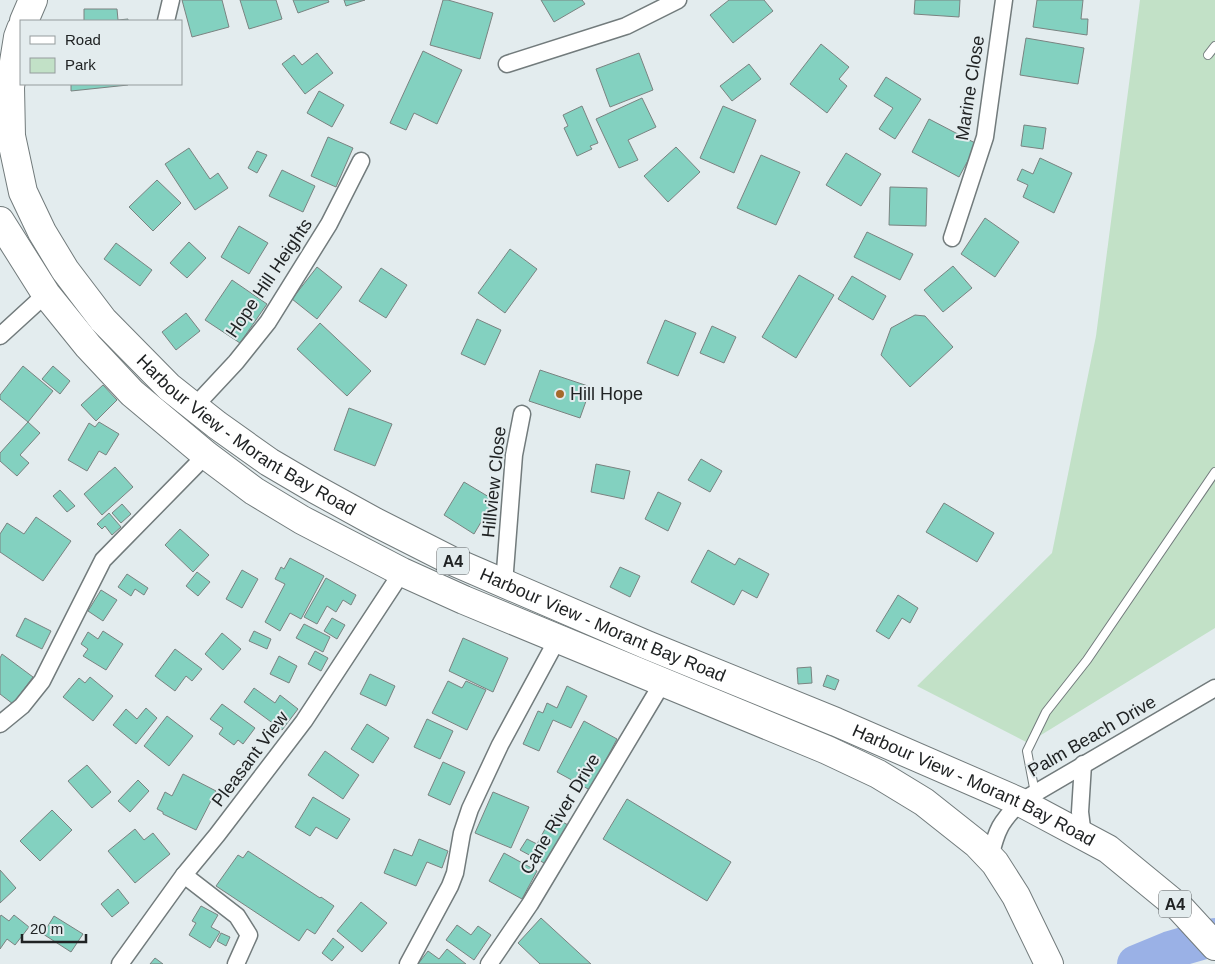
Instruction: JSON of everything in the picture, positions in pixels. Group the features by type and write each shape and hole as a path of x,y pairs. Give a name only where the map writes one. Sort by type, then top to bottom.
{"highway":[{"path":"24,20 33,0"},
{"name":"Harbour View - Morant Bay Road","path":"20,32 10,87 12,136 23,192 42,232 65,270 102,320 169,387 194,407 269,462 375,522 442,556 646,646 869,736 1027,797 1083,836 1108,849 1131,867 1181,909 1215,946"},
{"name":"Harbour View - Morant Bay Road","path":"0,221 46,294 88,346 132,393 206,455 254,491 302,520 402,572 464,600 827,750 878,774 924,802 977,844 990,858 1005,877 1016,896 1049,964"}],"street":[{"path":"166,20 171,0"},
{"path":"507,64 626,26 678,0"},
{"name":"Marine Close","path":"952,238 985,137 1004,0"},
{"name":"Hope Hill Heights","path":"194,407 236,362 268,322 329,224 361,161"},
{"path":"0,336 46,294"},
{"name":"Hillview Close","path":"504,584 514,455 522,414"},
{"path":"0,724 22,706 42,681 103,560 206,455"},
{"name":"Pleasant View","path":"120,964 184,875 217,836 304,721 402,572"},
{"path":"408,964 450,886 455,873 462,833 470,809 500,745 558,638"},
{"name":"Cane River Drive","path":"489,964 530,904 663,682"},
{"name":"Palm Beach Drive","path":"990,858 996,833 1004,819 1027,797 1215,688"},
{"path":"1083,764 1080,812 1083,836"},
{"path":"184,875 237,916 249,935 236,964"}],"lane":[{"path":"1208,55 1215,46"},
{"path":"1027,797 1027,751 1046,712 1087,660 1215,472"}],"green space":[{"path":"1140,0 1215,0 1215,628 1028,743 917,686 1052,553 1096,336"}],"building":[{"path":"182,0 222,0 229,27 192,37"},
{"path":"240,0 276,0 282,19 249,29"},
{"path":"293,0 328,0 329,2 298,13"},
{"path":"344,0 365,0 346,6"},
{"path":"443,0 493,13 480,59 430,45"},
{"path":"541,0 582,0 585,4 554,22"},
{"path":"729,0 764,0 773,11 733,43 710,15"},
{"path":"915,0 960,0 959,17 914,14"},
{"path":"1037,0 1083,0 1081,19 1088,19 1087,35 1033,27"},
{"path":"84,9 117,9 118,20 84,20"},
{"path":"1026,38 1084,48 1078,84 1020,75"},
{"path":"821,44 849,67 839,79 847,86 827,113 790,84"},
{"path":"423,51 462,70 437,124 414,113 406,130 390,123"},
{"path":"317,53 333,73 305,94 282,64 294,55 302,65"},
{"path":"639,53 653,90 610,107 596,69"},
{"path":"749,64 761,79 732,101 720,86"},
{"path":"886,77 921,99 895,139 879,129 893,108 874,96"},
{"path":"71,85 128,85 71,91"},
{"path":"319,91 344,105 332,127 307,113"},
{"path":"642,98 656,127 628,140 638,160 619,168 596,119"},
{"path":"582,106 598,143 590,146 592,149 577,156 564,128 568,126 563,115"},
{"path":"723,106 756,120 734,173 700,158"},
{"path":"929,119 977,144 959,177 912,152"},
{"path":"1024,125 1046,128 1043,149 1021,146"},
{"path":"328,137 353,148 336,187 311,176"},
{"path":"676,147 700,172 668,202 644,176"},
{"path":"189,148 210,179 218,173 228,188 195,210 165,164"},
{"path":"257,151 267,155 257,173 248,168"},
{"path":"846,153 881,174 861,206 826,185"},
{"path":"761,155 800,172 776,225 737,208"},
{"path":"1040,158 1072,173 1054,213 1023,197 1028,185 1017,180 1022,169 1033,174"},
{"path":"282,170 315,186 303,212 269,196"},
{"path":"157,180 181,203 153,231 129,207"},
{"path":"890,187 927,188 926,226 889,225"},
{"path":"985,218 1019,242 995,277 961,254"},
{"path":"239,226 268,243 249,274 221,257"},
{"path":"867,232 913,254 900,280 854,257"},
{"path":"189,242 206,258 187,278 170,263"},
{"path":"116,243 152,270 140,286 104,259"},
{"path":"510,249 537,269 505,313 478,293"},
{"path":"953,266 972,288 943,312 924,290"},
{"path":"317,267 342,287 317,319 292,299"},
{"path":"381,268 407,285 386,318 359,301"},
{"path":"799,275 834,295 796,358 762,337"},
{"path":"852,276 886,296 873,320 838,299"},
{"path":"232,280 267,304 240,343 205,320"},
{"path":"186,313 200,331 176,350 162,332"},
{"path":"915,315 925,316 953,347 910,387 881,355 891,328"},
{"path":"477,319 501,330 485,365 461,354"},
{"path":"665,320 696,333 678,376 647,363"},
{"path":"320,323 371,371 347,396 297,349"},
{"path":"712,326 736,337 724,363 700,353"},
{"path":"23,366 53,391 28,422 0,399 0,395"},
{"path":"53,366 70,381 60,394 42,379"},
{"name":"Hill Hope","path":"540,370 591,387 580,418 529,401"},
{"path":"103,385 117,400 96,421 81,405"},
{"path":"349,408 392,424 375,466 334,450"},
{"path":"28,422 40,433 20,455 29,463 17,476 0,461 0,453"},
{"path":"99,422 119,434 106,455 99,451 87,471 68,460 89,423 95,427"},
{"path":"701,459 722,471 710,492 688,480"},
{"path":"596,464 630,471 624,499 591,492"},
{"path":"115,467 133,487 102,515 84,494"},
{"path":"464,482 494,500 474,534 444,515"},
{"path":"60,490 75,506 67,512 53,496"},
{"path":"658,492 681,503 668,531 645,519"},
{"path":"944,503 994,533 977,562 926,532"},
{"path":"122,504 131,514 121,523 112,513"},
{"path":"109,513 121,527 112,535 105,526 102,529 97,524"},
{"path":"36,517 71,541 43,581 0,552 0,534 7,523 24,534"},
{"path":"180,529 209,555 193,572 165,545"},
{"path":"708,550 735,565 739,558 769,574 757,598 742,590 734,605 691,582"},
{"path":"290,558 324,576 301,619 290,613 280,631 265,622 285,584 275,579 281,567 284,569"},
{"path":"620,567 640,576 630,597 610,587"},
{"path":"242,570 258,579 242,608 226,599"},
{"path":"197,572 210,582 198,596 186,586"},
{"path":"127,574 148,588 144,595 135,589 131,596 118,587"},
{"path":"326,578 356,595 351,605 343,600 336,612 327,606 317,624 304,617"},
{"path":"101,590 117,600 103,621 88,611"},
{"path":"898,595 918,608 910,623 902,618 889,639 876,631"},
{"path":"25,618 51,631 42,649 16,636"},
{"path":"332,618 345,625 337,639 324,631"},
{"path":"304,624 330,637 323,652 296,638"},
{"path":"103,631 123,644 106,670 83,656 88,649 81,644 88,632 98,639"},
{"path":"254,631 271,639 267,649 249,641"},
{"path":"222,633 241,649 223,670 205,654"},
{"path":"463,638 508,658 493,692 449,671"},
{"path":"175,649 202,669 192,681 186,676 175,691 155,676"},
{"path":"315,651 328,658 321,671 308,664"},
{"path":"2,654 33,677 13,704 0,694 0,658"},
{"path":"279,656 297,666 289,683 270,674"},
{"path":"811,667 812,683 798,684 797,668"},
{"path":"370,674 395,686 386,706 360,694"},
{"path":"827,675 839,680 835,690 823,686"},
{"path":"90,677 113,696 93,721 63,697 79,678 85,683"},
{"path":"448,681 462,688 466,681 486,690 467,730 432,713"},
{"path":"567,686 587,696 571,728 553,720 539,751 523,744 538,711 543,713 547,703 557,708"},
{"path":"254,688 275,703 280,695 298,709 282,730 244,702"},
{"path":"222,704 255,728 243,744 238,740 234,745 219,734 223,728 210,719"},
{"path":"146,708 157,718 136,744 113,725 126,709 137,719"},
{"path":"167,716 193,736 169,766 144,746"},
{"path":"427,719 453,731 440,759 414,747"},
{"path":"584,721 617,739 590,790 557,772"},
{"path":"367,724 389,738 373,763 351,749"},
{"path":"325,751 359,775 343,799 308,775"},
{"path":"443,762 465,772 450,805 428,795"},
{"path":"87,765 111,792 92,808 68,781"},
{"path":"183,774 216,791 196,830 163,814 163,812 157,809 165,792 172,796"},
{"path":"138,780 149,791 130,812 118,801"},
{"path":"493,792 529,807 511,848 475,833"},
{"path":"313,797 350,819 337,839 316,827 310,836 295,827"},
{"path":"627,799 731,862 707,901 603,839"},
{"path":"52,810 72,830 40,861 20,841"},
{"path":"552,816 568,825 546,864 520,850 527,839 537,844"},
{"path":"135,829 144,840 153,833 170,854 135,883 108,851"},
{"path":"419,839 448,851 442,868 427,862 416,886 384,873 394,849 412,856"},
{"path":"248,851 334,906 315,934 307,929 299,941 216,886 238,855 243,858"},
{"path":"504,853 537,871 522,899 489,881"},
{"path":"0,870 16,888 0,903"},
{"path":"118,889 129,903 112,917 101,904"},
{"path":"361,902 387,923 362,952 337,931"},
{"path":"201,906 218,915 211,927 220,932 210,948 189,935 196,923 192,921"},
{"path":"1,915 9,921 14,915 29,927 15,945 7,939 0,949 0,917"},
{"path":"54,916 83,934 71,952 43,934"},
{"path":"541,918 591,964 540,964 518,943"},
{"path":"457,925 471,935 478,926 491,935 474,960 446,940"},
{"path":"221,933 230,937 226,946 217,941"},
{"path":"333,938 344,947 332,961 322,953"},
{"path":"447,949 466,964 418,964 428,951 439,959"},
{"path":"155,958 163,964 150,964"}],"waterway":[{"path":"1136,964 1170,950 1215,937"}],"place":[{"name":"Hill Hope","path":"560,394"}]}
